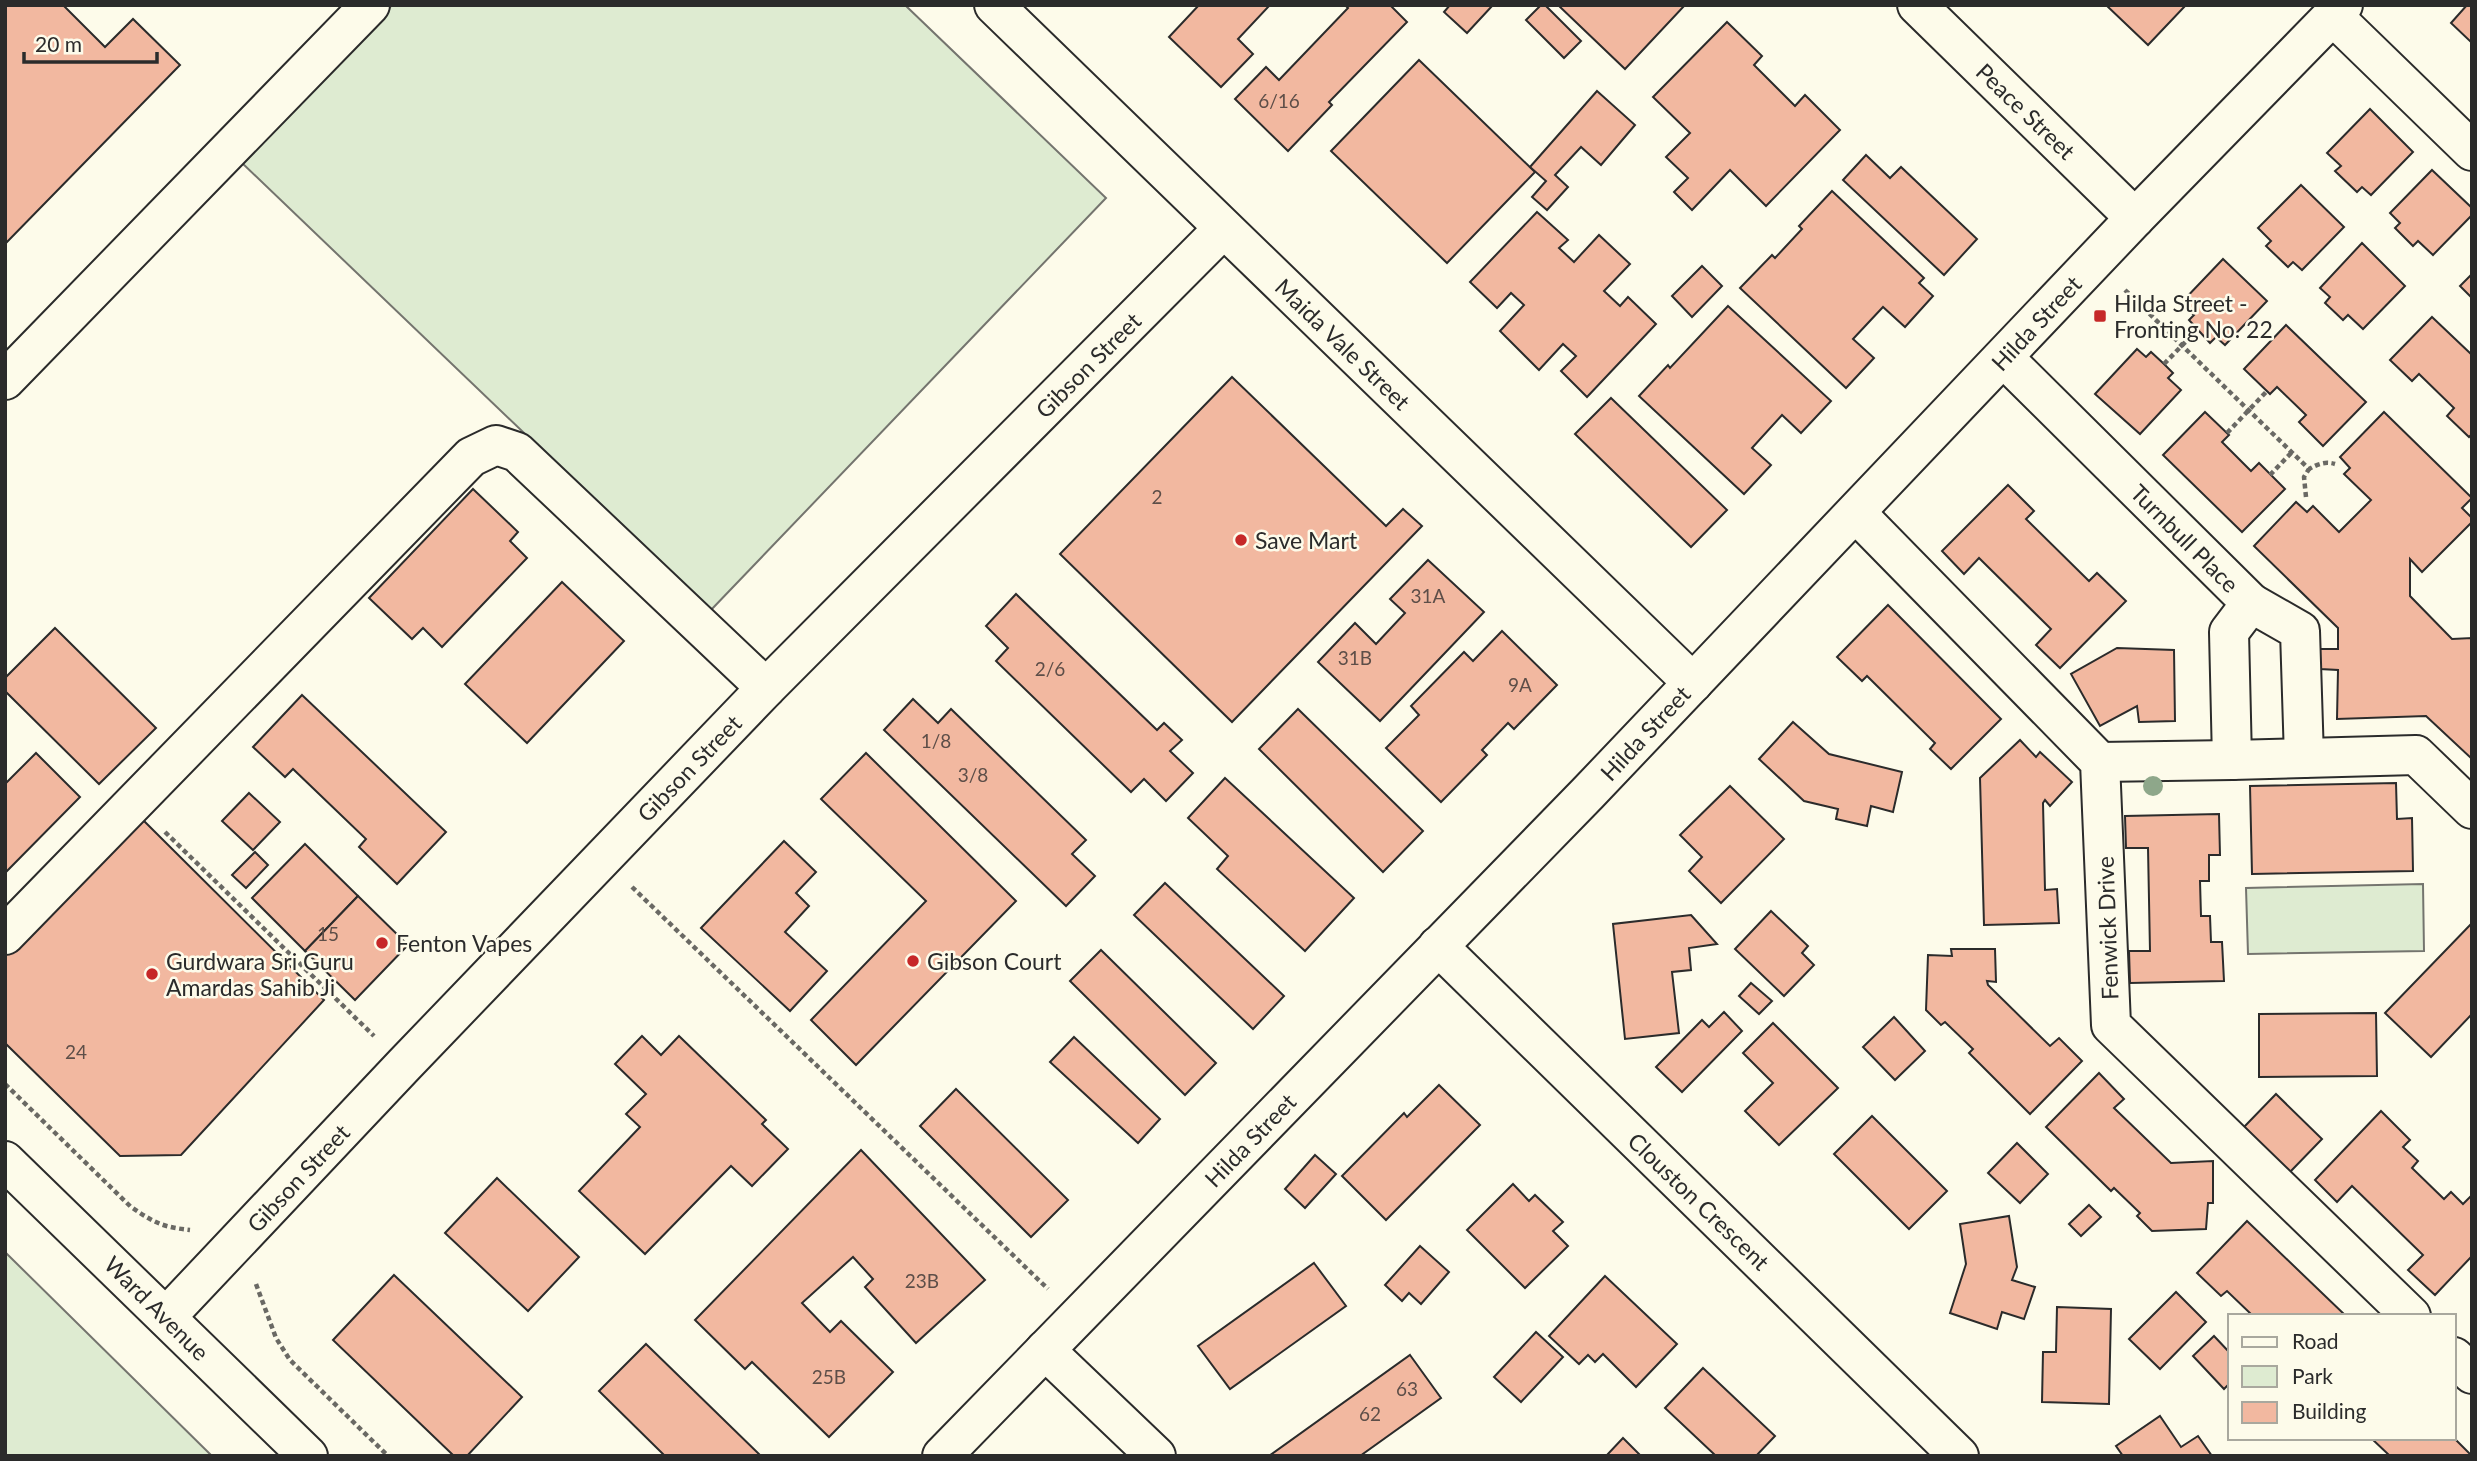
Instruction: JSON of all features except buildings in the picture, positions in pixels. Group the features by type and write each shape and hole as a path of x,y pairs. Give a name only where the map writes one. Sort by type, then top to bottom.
{"street":[{"path":"5,380 370,5"},
{"name":"Maida Vale Street","path":"994,5 1693,683"},
{"name":"Peace Street","path":"1917,5 2134,218"},
{"path":"2338,10 2472,151"},
{"name":"Hilda Street","path":"942,1456 1588,793 2004,358 2134,218 2338,10"},
{"name":"Gibson Street","path":"166,1317 766,688 1223,229"},
{"name":"Turnbull Place","path":"2004,358 2251,603 2230,632 2232,760"},
{"path":"5,935 471,457 496,444 517,452 766,688"},
{"path":"1856,513 2101,762 2416,755 2472,809"},
{"path":"2251,603 2301,631 2304,758"},
{"name":"Fenwick Drive","path":"2101,762 2110,1025 2409,1314"},
{"name":"Clouston Crescent","path":"1438,946 1959,1456"},
{"name":"Ward Avenue","path":"5,1161 308,1456"},
{"path":"1045,1350 1156,1456"},
{"path":"2456,1359 2472,1374"}],"path":[{"path":"2125,290 2309,469"},
{"path":"2164,364 2198,329"},
{"path":"2227,433 2267,391"},
{"path":"2270,475 2292,452"},
{"path":"2306,497 2304,477 2309,469 2318,464 2335,464"},
{"path":"135,802 404,1065"},
{"path":"602,858 1076,1317"},
{"path":"5,1084 131,1207 150,1221 197,1231"},
{"path":"254,1280 276,1338 290,1360 388,1456"}],"green space":[{"path":"392,5 905,5 1106,198 710,611 241,162"},
{"path":"2423,884 2424,951 2248,954 2246,888"},
{"path":"5,1252 212,1456 5,1456"}],"place":[{"name":"Hilda Street - Fronting No. 22","path":"2100,316"},
{"name":"Save Mart","path":"1241,540"},
{"name":"Fenton Vapes","path":"382,943"},
{"name":"Gibson Court","path":"913,961"},
{"name":"Gurdwara Sri Guru Amardas Sahib Ji","path":"152,974"}]}
